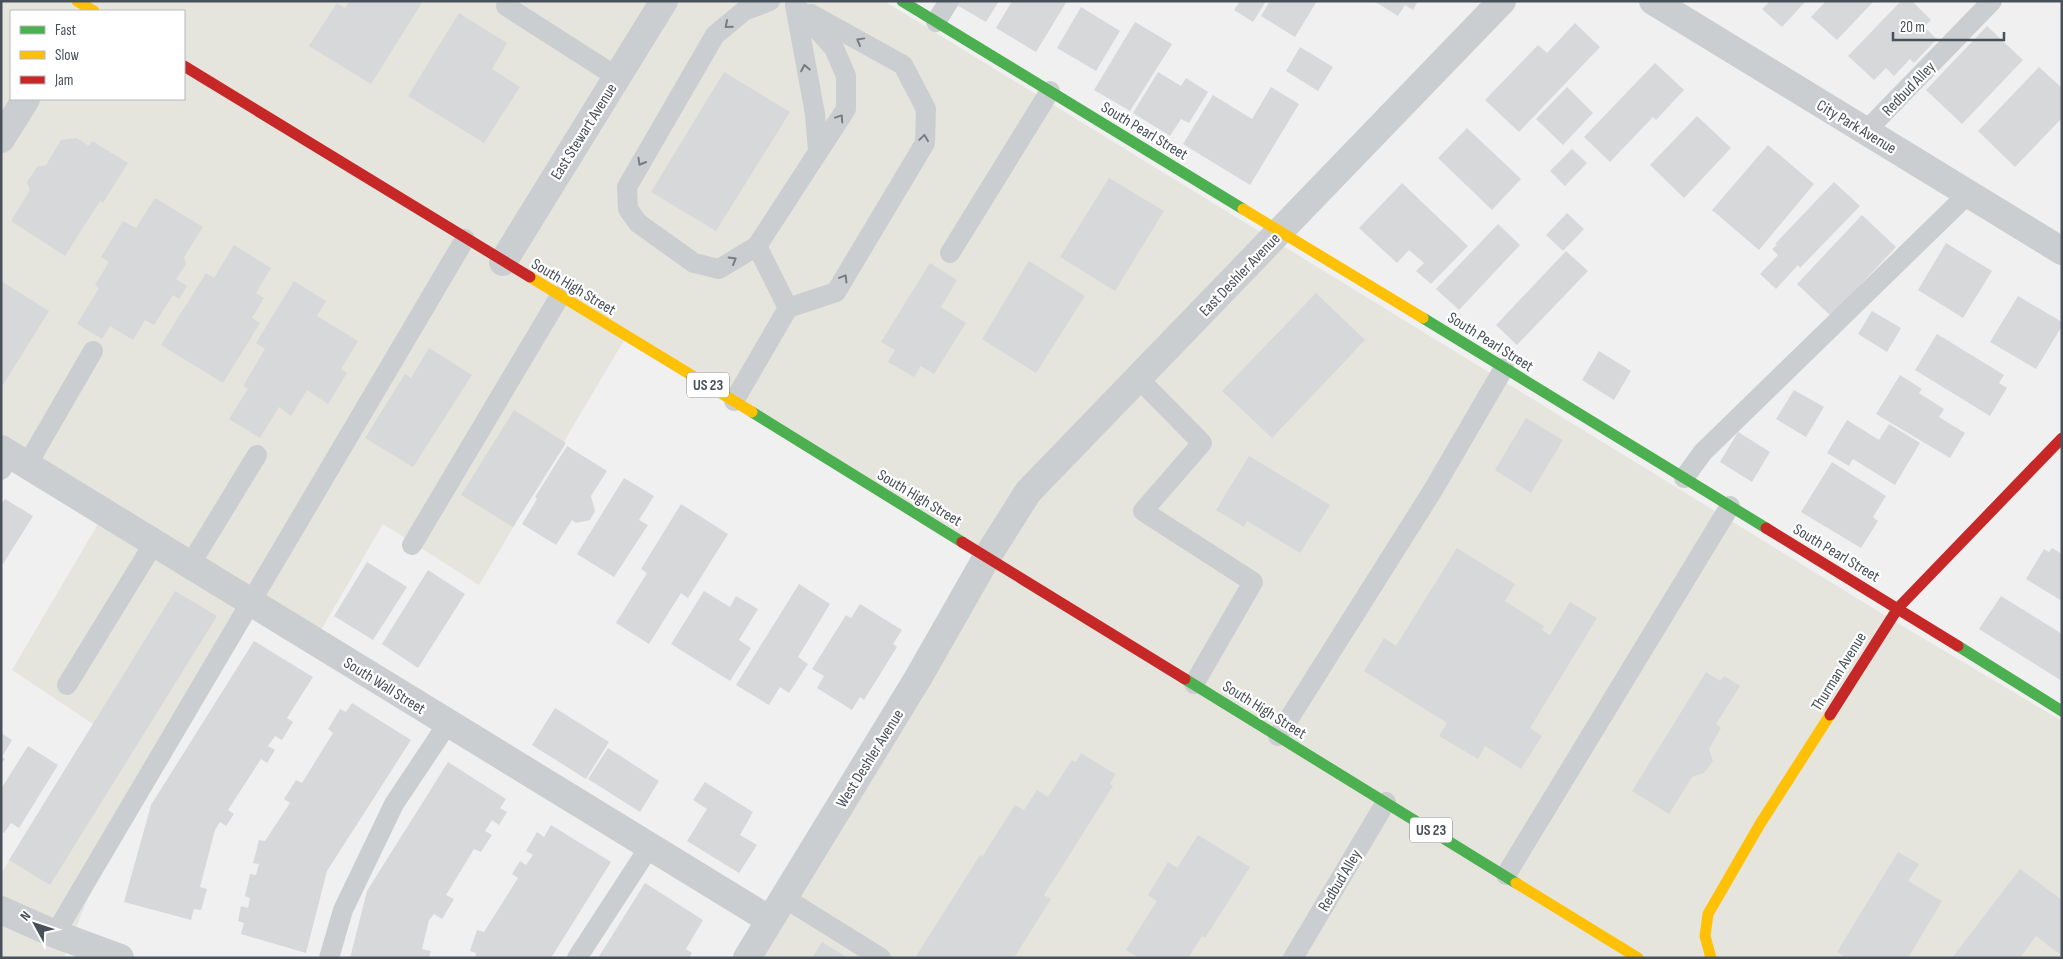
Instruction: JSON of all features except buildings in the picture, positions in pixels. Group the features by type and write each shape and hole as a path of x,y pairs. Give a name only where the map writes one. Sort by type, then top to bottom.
{"street":[{"name":"East Stewart Avenue","path":"503,262 664,1"},
{"name":"South Pearl Street","path":"902,1 1898,608 2062,711"},
{"name":"East Deshler Avenue","path":"987,556 1028,492 1502,1"},
{"name":"City Park Avenue","path":"1653,1 2062,252"},
{"name":"South High Street","path":"185,67 987,556 1638,958"},
{"path":"1,139 25,100"},
{"name":"Thurman Avenue","path":"1711,958 1706,945 1704,929 1708,914 1760,824 1898,608 2062,438"},
{"name":"South Wall Street","path":"10,460 154,543 650,846 776,908"},
{"name":"West Deshler Avenue","path":"747,958 922,670 987,556"},
{"path":"1,910 55,934 120,958"}],"lane":[{"path":"770,1 744,11 715,35 627,187 628,210 638,223 694,263 719,269 757,246 846,109 846,76 834,48 791,3"},
{"path":"936,22 949,1"},
{"name":"Redbud Alley","path":"1866,131 1992,1"},
{"path":"791,3 815,114 818,150"},
{"path":"734,401 788,308 836,292 925,143 926,109 903,65 791,3"},
{"path":"506,6 617,77"},
{"path":"950,253 1050,91"},
{"path":"1684,478 1703,452 1968,194"},
{"path":"55,934 465,239"},
{"path":"757,246 788,308"},
{"path":"412,546 560,296"},
{"path":"10,460 93,351"},
{"path":"1278,736 1433,490 1504,368"},
{"path":"1138,378 1202,443 1143,511 1253,582 1194,684"},
{"path":"190,565 257,455"},
{"path":"1506,875 1730,506"},
{"path":"67,685 154,543"},
{"path":"329,958 343,910 394,804 448,723"},
{"name":"Redbud Alley","path":"1292,958 1386,802"},
{"path":"577,958 650,846"},
{"path":"776,908 881,958"}],"shaded area":[{"path":"1,1 884,1 1899,624 2062,721 2062,958 743,958 979,560 626,337 479,585 383,524 314,642 251,601 123,810 64,958 1,958 1,874 93,724 12,670 102,517 1,454"}],"traffic: fast":[{"path":"902,1 1243,209"},
{"path":"1423,318 1766,528"},
{"path":"752,412 962,542"},
{"path":"1958,646 2062,711"},
{"path":"1185,679 1516,883"}],"traffic: slow":[{"path":"77,1 92,10"},
{"path":"1243,209 1423,318"},
{"path":"530,277 752,412"},
{"path":"1711,958 1705,936 1708,914 1760,824 1830,715"},
{"path":"1516,883 1638,958"}],"traffic: jam":[{"path":"185,67 530,277"},
{"path":"1830,715 1898,608 2062,438"},
{"path":"1766,528 1958,646"},
{"path":"962,542 1185,679"}]}
